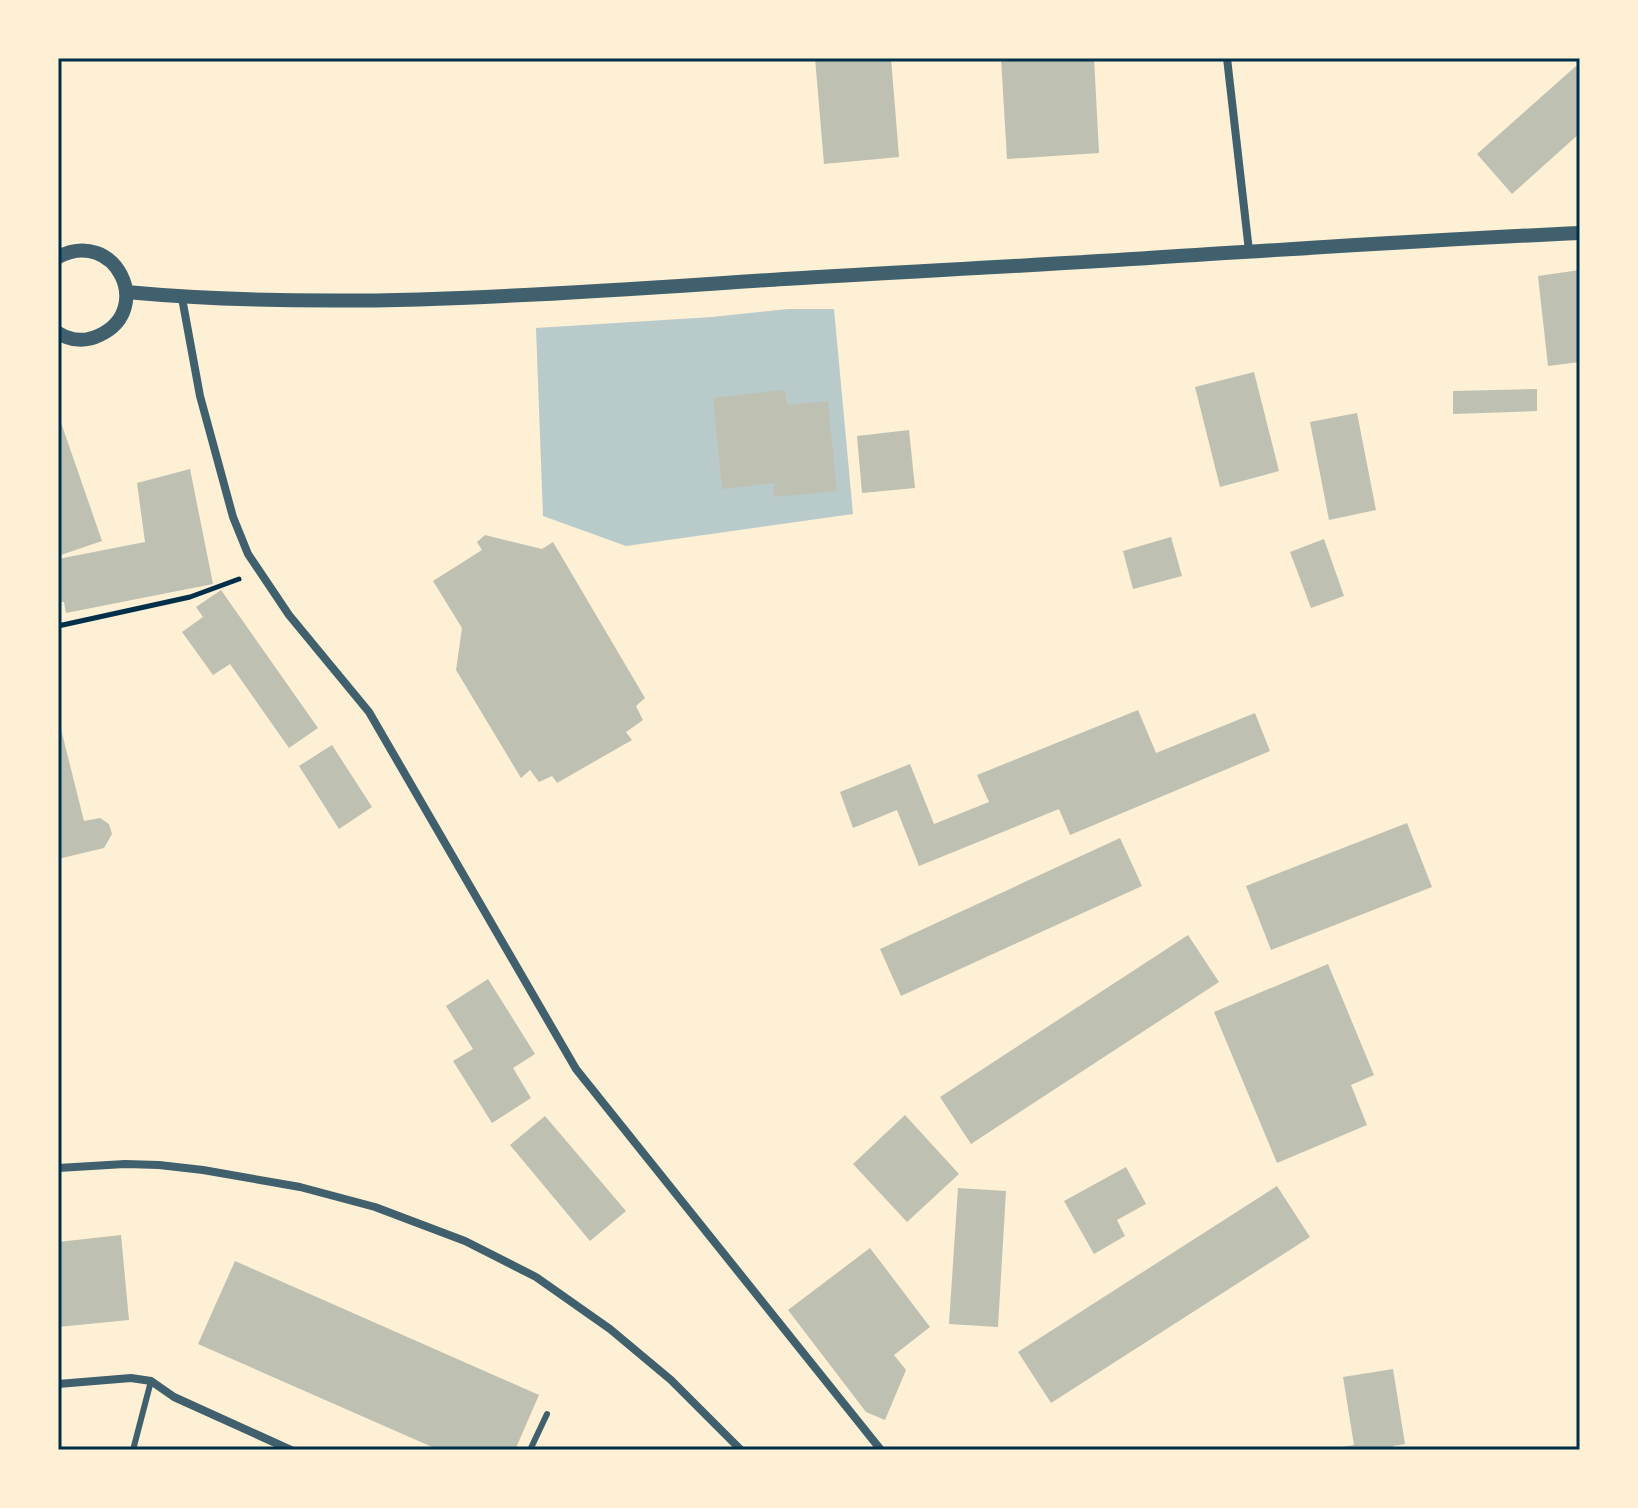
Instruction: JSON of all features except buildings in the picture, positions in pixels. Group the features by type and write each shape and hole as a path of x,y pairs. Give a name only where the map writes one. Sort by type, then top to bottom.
{"street":[{"path":"1227,58 1249,251"},
{"path":"126,292 182,298 322,302 458,298 1580,233"},
{"path":"58,257 75,251 96,252 120,272 126,292 122,314 108,331 87,340 58,333"},
{"path":"182,298 200,396 228,502 248,554 289,615 369,712 576,1069 881,1450"},
{"path":"58,1168 159,1165 300,1187 375,1207 465,1241 536,1277 610,1329 671,1380 741,1450"},
{"path":"58,1384 131,1378 151,1381 174,1397 291,1450"}],"lane":[{"path":"133,1450 151,1381"},
{"path":"530,1450 547,1414"}],"path":[{"path":"58,626 190,597 259,572"}],"shaded area":[{"path":"788,309 834,309 853,514 626,546 543,516 536,328"}]}
